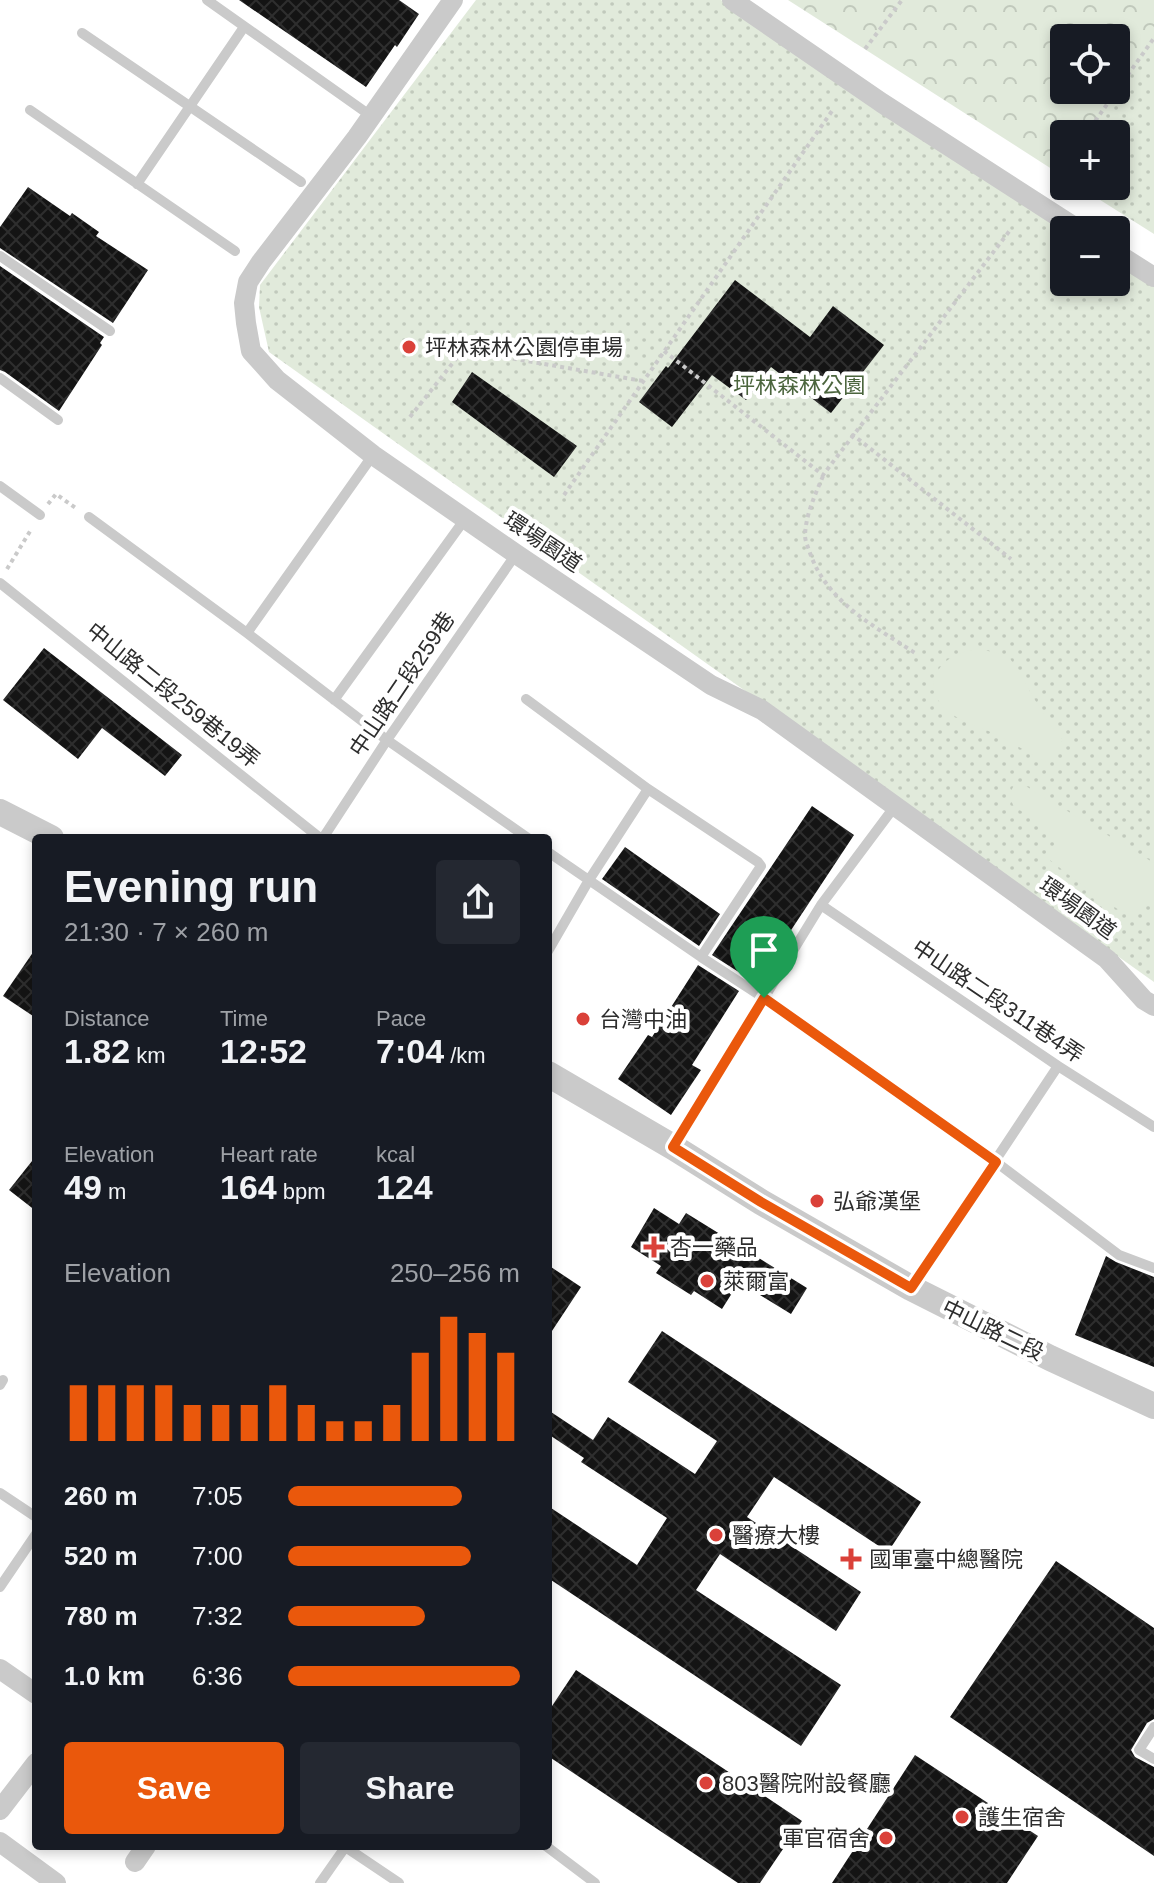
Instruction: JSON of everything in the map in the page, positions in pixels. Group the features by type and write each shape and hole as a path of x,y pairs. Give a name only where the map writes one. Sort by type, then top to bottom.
{"street":[{"name":"環場園道","path":"453,0 357,137 248,282 244,303 251,351 277,380 373,455 711,685 762,710 1107,959 1144,1000 1154,1006"},
{"path":"732,0 882,103 1057,216"},
{"path":"1130,262 1154,277"},
{"path":"0,812 43,834"},
{"name":"中山路二段","path":"552,1076 911,1288 1154,1406"},
{"path":"0,1669 32,1691"},
{"path":"0,1810 32,1768"},
{"path":"0,1842 56,1883"}],"lane":[{"path":"207,0 364,111"},
{"path":"137,184 244,27"},
{"path":"82,33 301,182"},
{"path":"30,110 235,251"},
{"path":"0,256 110,331"},
{"path":"0,378 58,420"},
{"path":"247,633 373,455"},
{"path":"0,486 40,515"},
{"path":"89,517 387,740 522,834"},
{"path":"334,700 465,519"},
{"name":"中山路二段259巷","path":"325,834 516,554"},
{"name":"中山路二段259巷19弄","path":"0,583 317,834"},
{"path":"526,699 648,789 761,866 701,957"},
{"path":"552,944 648,789"},
{"path":"673,1147 821,905 895,806"},
{"path":"552,855 764,998 996,1162 1119,1255 1154,1268"},
{"name":"中山路二段311巷4弄","path":"821,905 1058,1066 1154,1127"},
{"path":"911,1288 1058,1066"},
{"path":"0,1493 32,1514"},
{"path":"0,1587 32,1540"},
{"path":"1154,1727 1139,1750 1154,1759"},
{"path":"320,1883 342,1850"},
{"path":"351,1850 399,1883"},
{"path":"551,1850 595,1883"}],"path":[{"path":"865,49 902,0"},
{"path":"1096,120 1154,38"},
{"path":"564,495 832,111"},
{"path":"915,653 834,595 816,568 805,537 809,509 823,475 1011,229"},
{"path":"410,417 463,350 643,381"},
{"path":"664,351 823,475"},
{"path":"853,435 1011,559"}],"green space":[{"name":"坪林森林公園","path":"476,0 721,0 1056,216 1050,216 1050,296 1130,296 1130,263 1154,279 1154,982 269,352 259,307 260,285"},
{"path":"788,0 1154,0 1154,43 1130,76 1130,24 1050,24 1050,104 1109,104 1097,120 1050,120 1050,168"},
{"path":"1154,38 1154,234 1130,216 1100,200 1130,200 1130,120 1096,120 1107,104 1130,104 1130,72"},
{"path":"978,649 1008,655 1050,725 1063,740 1045,762 997,735 954,716 936,696 934,678 945,662 966,651"},
{"path":"1014,785 1024,785 1154,863 1154,898 1134,911 1120,910 1045,856 1059,839 1013,805 1009,795"}],"building":[{"path":"239,0 399,0 419,14 366,87"},
{"path":"28,187 70,216 72,213 99,232 96,236 148,270 113,323 0,248 0,227"},
{"path":"0,266 104,337 100,343 102,345 59,411 0,370"},
{"path":"735,280 810,337 833,306 884,345 831,413 771,367 746,400 712,375 672,427 639,402"},
{"path":"472,372 577,446 554,477 452,402"},
{"path":"44,648 182,755 165,776 102,728 78,759 3,700"},
{"path":"812,806 854,835 756,983 712,955"},
{"path":"625,847 720,914 699,946 602,879"},
{"path":"32,954 32,1015 3,996"},
{"path":"698,965 739,991 692,1065 701,1070 671,1115 618,1079 648,1035 652,1037"},
{"path":"32,1161 32,1208 9,1190"},
{"path":"654,1208 679,1224 686,1213 807,1288 791,1314 739,1282 722,1309 694,1291 691,1295 656,1273 661,1266 631,1247"},
{"path":"1106,1256 1154,1277 1154,1367 1075,1335"},
{"path":"552,1268 581,1287 552,1331"},
{"name":"醫療大樓","path":"662,1331 921,1502 888,1552 774,1477 747,1517 861,1592 836,1631 720,1554 696,1590 841,1685 801,1746 552,1581 552,1509 637,1565 667,1518 581,1462 584,1458 552,1437 552,1413 593,1440 608,1417 695,1474 717,1441 628,1382"},
{"path":"1056,1561 1154,1628 1154,1719 1147,1723 1131,1750 1135,1757 1154,1767 1154,1856 950,1717"},
{"path":"576,1670 802,1821 760,1883 738,1883 552,1759 552,1706"},
{"path":"915,1755 1038,1836 1007,1883 832,1883"}],"place":[{"name":"坪林森林公園停車場","path":"409,347"},
{"name":"台灣中油","path":"583,1019"},
{"name":"弘爺漢堡","path":"817,1201"},
{"name":"杏一藥品","path":"654,1247"},
{"name":"萊爾富","path":"707,1281"},
{"name":"醫療大樓","path":"716,1535"},
{"name":"國軍臺中總醫院","path":"851,1559"},
{"name":"803醫院附設餐廳","path":"706,1783"},
{"name":"護生宿舍","path":"962,1817"},
{"name":"軍官宿舍","path":"886,1838"}],"route":[{"path":"764,998 996,1162 911,1288 761,1202 673,1147 764,998"}]}
